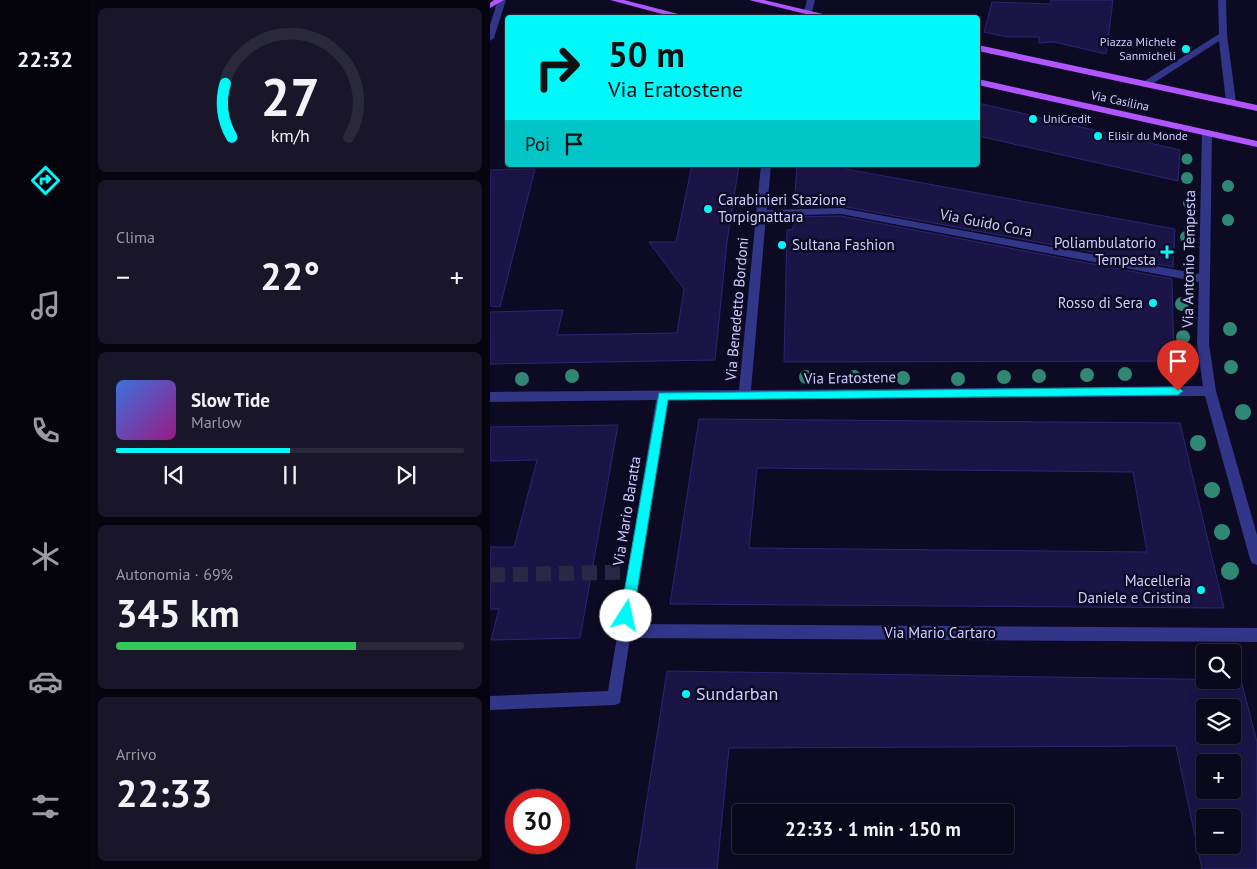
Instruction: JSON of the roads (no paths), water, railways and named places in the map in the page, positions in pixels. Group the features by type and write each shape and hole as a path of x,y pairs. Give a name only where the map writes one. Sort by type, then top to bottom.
{"main road":[{"path":"490,6 501,0"},
{"path":"614,0 677,15"},
{"path":"753,0 822,15"},
{"name":"Via Casilina","path":"980,48 1257,108"},
{"name":"Via Casilina","path":"980,82 1257,144"}],"street":[{"path":"490,38 501,0"},
{"path":"808,12 811,0"},
{"path":"1222,0 1223,35 1231,102"},
{"path":"1146,84 1223,35"},
{"name":"Via Antonio Tempesta","path":"1207,133 1203,344 1210,391 1257,559"},
{"name":"Via Benedetto Bordoni","path":"745,395 766,167"},
{"name":"Via Guido Cora","path":"761,213 841,211 1204,279"},
{"name":"Via Eratostene","path":"490,397 1210,391"},
{"name":"Via Mario Baratta","path":"490,703 615,698 624,631 663,396"},
{"name":"Via Mario Cartaro","path":"624,631 1257,635"}],"tunnel":[{"path":"490,575 634,572"}],"place":[{"name":"Piazza Michele Sanmicheli","path":"1186,49"},
{"name":"UniCredit","path":"1033,119"},
{"name":"Elisir du Monde","path":"1098,136"},
{"name":"Carabinieri Stazione Torpignattara","path":"708,209"},
{"name":"Sultana Fashion","path":"782,245"},
{"name":"Poliambulatorio Tempesta","path":"1167,252"},
{"name":"Rosso di Sera","path":"1153,303"},
{"name":"Macelleria Daniele e Cristina","path":"1201,590"},
{"name":"Sundarban","path":"686,694"}]}
